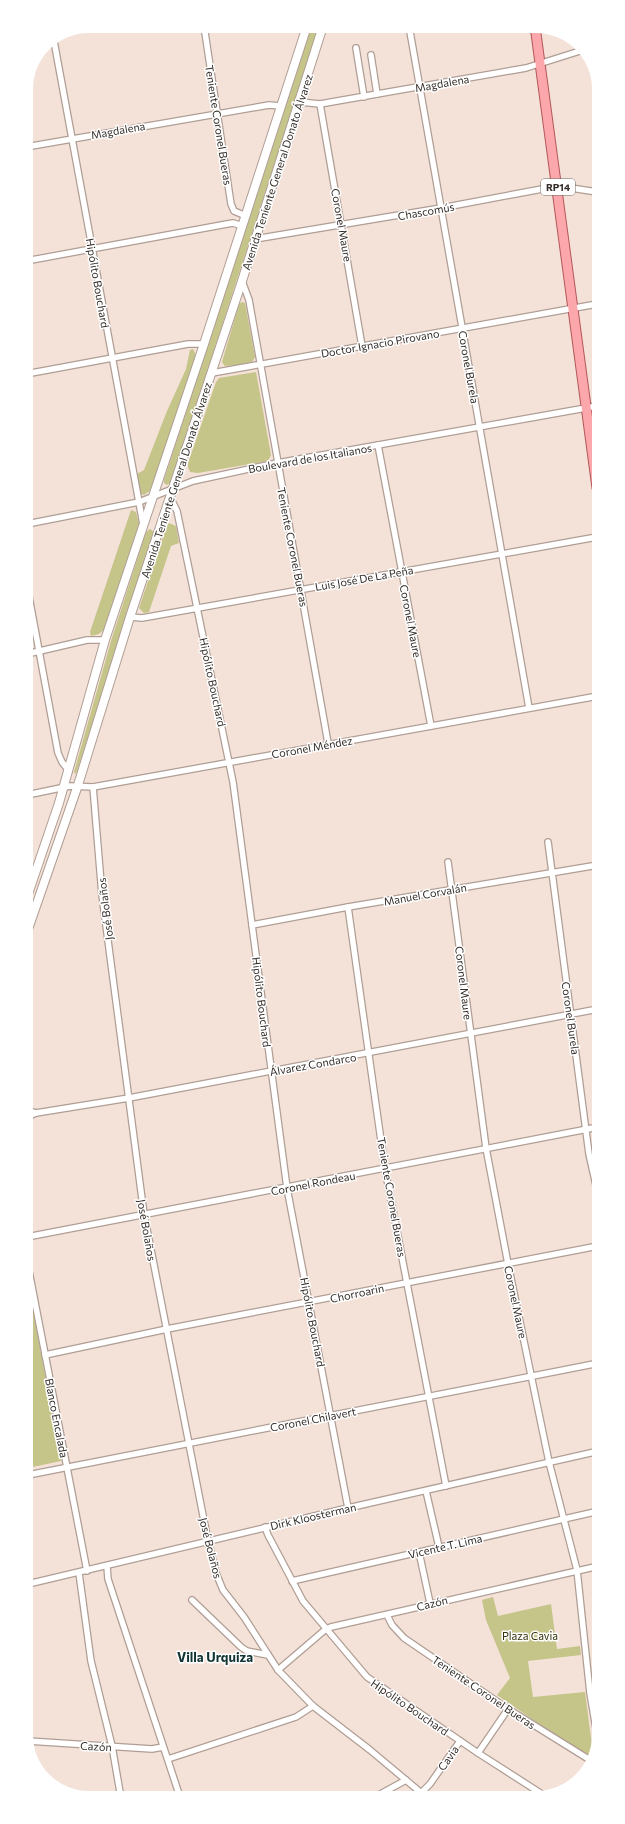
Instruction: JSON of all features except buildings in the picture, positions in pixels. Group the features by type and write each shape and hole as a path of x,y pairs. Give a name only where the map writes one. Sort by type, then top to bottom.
{"main road":[{"name":"Avenida Teniente General Donato Álvarez","path":"33,879 69,771 105,640 243,226 305,33"},
{"name":"Avenida Teniente General Donato Álvarez","path":"33,915 78,785 130,617 212,373 321,33"},
{"name":"RP14","path":"536,33 558,186 592,448"}],"street":[{"name":"Teniente Coronel Bueras","path":"205,33 231,204 234,211"},
{"name":"Coronel Burela","path":"410,33 529,708"},
{"name":"Hipólito Bouchard","path":"55,45 143,525"},
{"path":"356,48 364,96"},
{"name":"Magdalena","path":"300,102 320,104 541,65 578,52"},
{"path":"371,55 377,94"},
{"name":"Coronel Maure","path":"320,104 362,346"},
{"name":"Magdalena","path":"33,146 269,105 281,106"},
{"name":"Chascomús","path":"255,239 342,226 558,186 592,191"},
{"path":"232,223 234,211 246,216"},
{"path":"33,259 232,223 243,226"},
{"name":"Teniente Coronel Bueras","path":"242,281 249,300 328,743"},
{"name":"Doctor Ignacio Pirovano","path":"212,373 592,305"},
{"path":"33,373 188,344 204,344"},
{"name":"Boulevard de los Italianos","path":"33,523 139,502 174,487 193,481 277,463 592,408"},
{"name":"Coronel Maure","path":"378,445 431,726"},
{"name":"Hipólito Bouchard","path":"170,499 176,507 233,782 287,1188 348,1508"},
{"name":"Luis José De La Peña","path":"130,617 142,618 592,538"},
{"path":"33,619 58,753 62,762 69,771"},
{"path":"33,653 87,640 105,640"},
{"name":"Coronel Méndez","path":"33,794 78,785 93,786 592,697"},
{"name":"José Bolaños","path":"93,786 102,895 144,1214 208,1542 216,1572 223,1590 244,1617 278,1670 313,1706 370,1750 418,1791"},
{"name":"Coronel Burela","path":"548,842 570,1014 592,1164"},
{"name":"Coronel Maure","path":"448,862 486,1148 508,1264 549,1462 577,1570 592,1703"},
{"name":"Manuel Corvalán","path":"252,925 348,907 592,866"},
{"name":"Teniente Coronel Bueras","path":"348,907 370,1054 385,1169 408,1282 446,1486"},
{"name":"Álvarez Condarco","path":"33,1112 36,1113 129,1098 370,1054 592,1010"},
{"name":"Coronel Rondeau","path":"33,1237 144,1214 287,1188 592,1128"},
{"name":"Chorroarin","path":"45,1355 166,1329 309,1303 408,1282 592,1247"},
{"name":"Blanco Encalada","path":"33,1292 87,1571"},
{"name":"Coronel Chilavert","path":"33,1474 592,1364"},
{"name":"Dirk Kloosterman","path":"33,1583 348,1508 592,1453"},
{"path":"426,1491 439,1547"},
{"name":"Vicente T. Lima","path":"292,1581 592,1513"},
{"name":"Hipólito Bouchard","path":"265,1528 303,1602 373,1683 478,1754 537,1791"},
{"path":"419,1552 430,1603"},
{"path":"107,1566 108,1579 178,1791"},
{"name":"Cazón","path":"278,1670 326,1629 387,1615 430,1603 592,1567"},
{"path":"79,1572 91,1661 112,1746 120,1791"},
{"path":"192,1600 241,1647 247,1651 268,1655"},
{"name":"Teniente Coronel Bueras","path":"387,1615 392,1625 404,1638 508,1709 587,1758"},
{"path":"168,1759 296,1718 313,1706"},
{"path":"478,1754 508,1709"},
{"name":"Cazón","path":"33,1741 152,1749 163,1747"},
{"name":"Cavia","path":"426,1791 460,1741"},
{"path":"386,1791 406,1780"}],"green space":[{"path":"309,33 316,33 313,46 171,482 167,485 164,483"},
{"path":"242,302 245,303 255,357 251,364 225,366 222,362 239,304"},
{"path":"193,349 196,355 151,490 144,495 141,494 137,474 144,470 167,411 186,369 190,350"},
{"path":"256,372 271,455 268,461 198,473 190,472 188,463 216,382 219,378"},
{"path":"131,510 136,512 139,524 105,629 99,634 91,636 90,632"},
{"path":"169,523 176,526 179,543 171,546 149,612 144,613 139,608 167,525"},
{"path":"150,529 153,531 153,535 76,774 74,772 111,641 146,532"},
{"path":"33,1310 61,1461 33,1467"},
{"name":"Plaza Cavia","path":"493,1597 498,1616 551,1604 557,1649 580,1646 581,1655 528,1661 533,1697 585,1692 591,1741 587,1757 497,1695 510,1678 486,1620 482,1600"}],"district":[{"name":"Villa Urquiza","path":"215,1657"}]}
